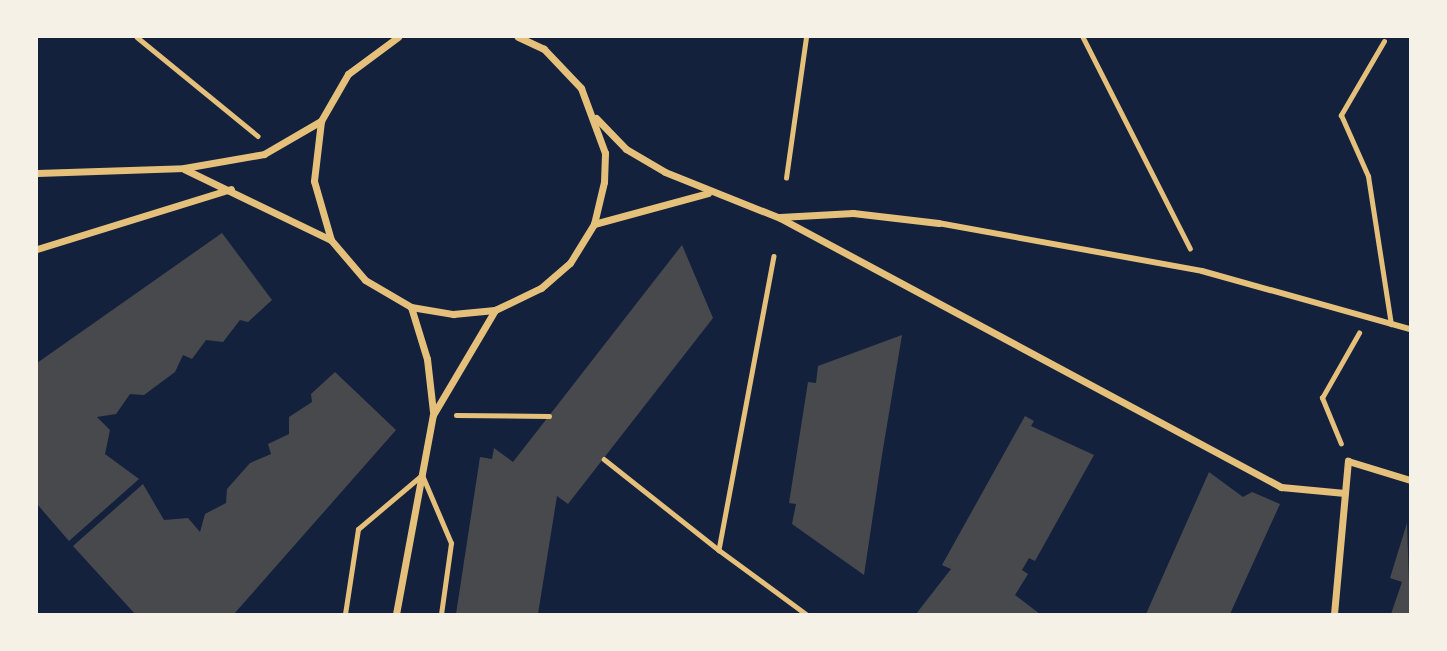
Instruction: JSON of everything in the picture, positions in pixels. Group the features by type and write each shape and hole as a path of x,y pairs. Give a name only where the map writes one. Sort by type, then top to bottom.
{"street":[{"path":"331,240 314,181 321,121 348,74 398,37"},
{"path":"518,37 544,49 572,78 596,118 626,149 709,193 780,218 1281,487 1345,493"},
{"path":"184,168 331,240 365,281 411,307 453,314 495,310 541,288 570,263 594,224 605,163 596,118"},
{"path":"37,173 184,168 264,154 321,121"},
{"path":"37,249 231,189"},
{"path":"594,224 709,193"},
{"path":"780,218 853,213 938,223 1202,271 1410,329"},
{"path":"396,614 433,415 427,359 411,307"},
{"path":"433,415 495,310"},
{"path":"1334,614 1348,461 1410,480"}],"lane":[{"path":"1384,41 1341,115 1368,176 1391,324"},
{"path":"345,614 358,529 422,475 451,543 441,614"}],"path":[{"path":"137,37 256,130 264,154"},
{"path":"786,178 806,37"},
{"path":"1083,37 1202,271"},
{"path":"247,134 256,130"},
{"path":"719,550 774,256"},
{"path":"1348,461 1322,398 1368,317"},
{"path":"433,415 549,416"},
{"path":"604,458 719,550 806,614"}],"building":[{"path":"222,233 272,300 248,322 240,320 223,342 206,340 192,359 183,355 175,372 144,395 130,394 116,414 97,417 110,430 105,454 139,479 69,541 37,504 37,363"},
{"path":"682,245 713,318 568,504 557,496 538,614 456,614 480,457 492,459 494,448 513,462"},
{"path":"902,335 864,575 792,524 796,504 789,503 808,382 816,383 818,366"},
{"path":"335,372 396,430 234,614 135,614 73,546 143,484 164,520 188,518 200,532 205,514 226,503 227,489 250,463 271,454 268,444 289,434 289,417 312,402 311,394"},
{"path":"1025,416 1034,421 1031,426 1094,455 1035,561 1029,558 1022,570 1028,574 1015,595 1040,614 916,614 951,569 942,565"},
{"path":"1209,472 1243,497 1252,492 1280,504 1230,614 1146,614"},
{"path":"1407,523 1410,614 1391,614 1402,582 1390,578"}]}
